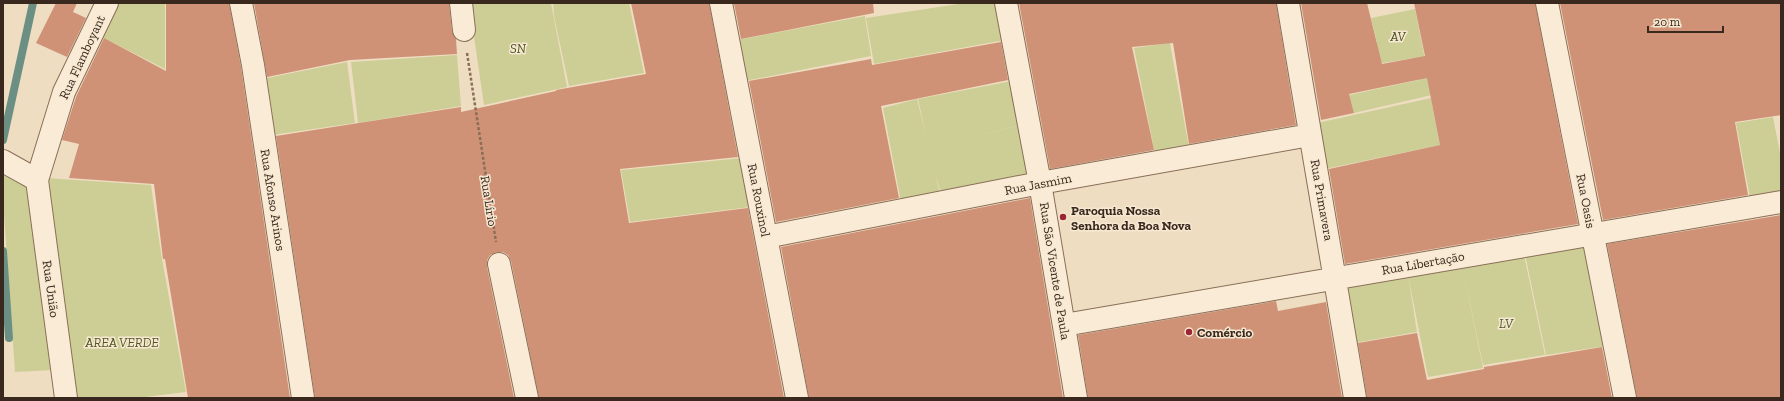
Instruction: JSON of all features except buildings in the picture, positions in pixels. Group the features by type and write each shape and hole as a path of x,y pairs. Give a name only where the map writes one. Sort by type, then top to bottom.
{"street":[{"name":"Rua Flamboyant","path":"37,180 64,92 107,3"},
{"name":"Rua Afonso Arinos","path":"241,3 253,65 303,398"},
{"path":"461,3 464,30"},
{"name":"Rua Rouxinol","path":"721,3 797,398"},
{"name":"Rua São Vicente de Paula","path":"1006,3 1040,183 1076,398"},
{"name":"Rua Primavera","path":"1288,3 1355,398"},
{"name":"Rua Oasis","path":"1547,3 1625,398"},
{"name":"Rua Jasmim","path":"766,237 1040,183 1310,135"},
{"path":"3,161 37,180"},
{"name":"Rua União","path":"37,180 66,398"},
{"name":"Rua Libertação","path":"1064,325 1781,202"},
{"path":"499,264 527,398"}],"path":[{"name":"Rua Lírio","path":"464,30 499,264"}],"green space":[{"path":"117,3 165,3 165,69 100,36"},
{"name":"SN","path":"469,3 551,3 567,87 484,105"},
{"path":"553,3 629,3 644,73 569,86 554,16"},
{"path":"965,3 998,3 1005,40 874,64 866,18"},
{"name":"AV","path":"1415,9 1432,95 1354,113 1349,95 1419,80 1414,58 1377,64 1372,44 1377,42 1371,18"},
{"path":"865,16 871,56 745,81 737,40"},
{"path":"1170,43 1189,148 1155,154 1134,48"},
{"path":"457,55 461,106 358,123 351,62"},
{"path":"347,62 355,123 272,135 262,79"},
{"path":"1012,81 1020,125 965,139 1021,125 1030,177 941,194 935,173 940,194 901,202 883,108 917,99 926,135 918,99"},
{"path":"1431,98 1440,145 1325,169 1317,123"},
{"path":"1773,117 1781,158 1781,192 1750,198 1736,123"},
{"path":"742,158 750,207 630,222 621,170"},
{"path":"3,170 28,186 53,370 15,372 3,200"},
{"name":"AREA VERDE","path":"46,178 151,185 161,253 186,392 137,398 75,398"},
{"name":"LV","path":"1586,244 1606,346 1546,355 1525,254"},
{"name":"LV","path":"1524,255 1545,355 1483,365 1462,265"},
{"name":"LV","path":"1462,265 1483,368 1428,377 1408,275"},
{"path":"1408,275 1417,332 1354,343 1345,285"}],"waterway":[{"path":"3,140 33,3"},
{"path":"3,251 9,338"}],"place":[{"name":"Paroquia Nossa Senhora da Boa Nova","path":"1063,217"},
{"name":"Comércio","path":"1189,332"}]}
